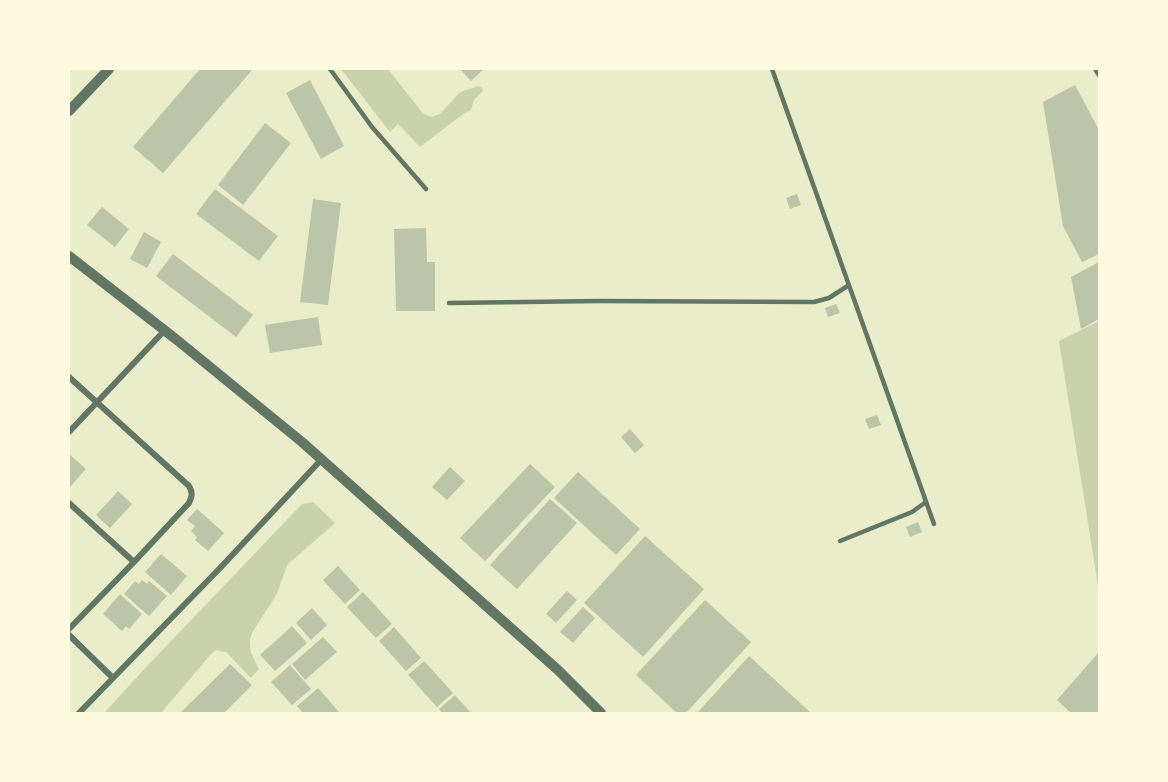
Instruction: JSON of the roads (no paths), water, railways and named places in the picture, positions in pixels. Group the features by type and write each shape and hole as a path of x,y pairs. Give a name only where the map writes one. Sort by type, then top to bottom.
{"street":[{"path":"69,111 109,69"},
{"path":"1096,69 1099,74"},
{"path":"69,256 165,330 302,442 558,670 601,713"},
{"path":"69,432 165,330"},
{"path":"69,377 189,486 192,492 189,504 69,629"},
{"path":"80,713 321,460"},
{"path":"69,503 134,562"},
{"path":"69,635 113,678"}],"lane":[{"path":"330,69 372,127 426,189"},
{"path":"772,69 934,524"},
{"path":"449,303 814,302 829,298 849,285"},
{"path":"840,541 912,512 926,502"}]}
